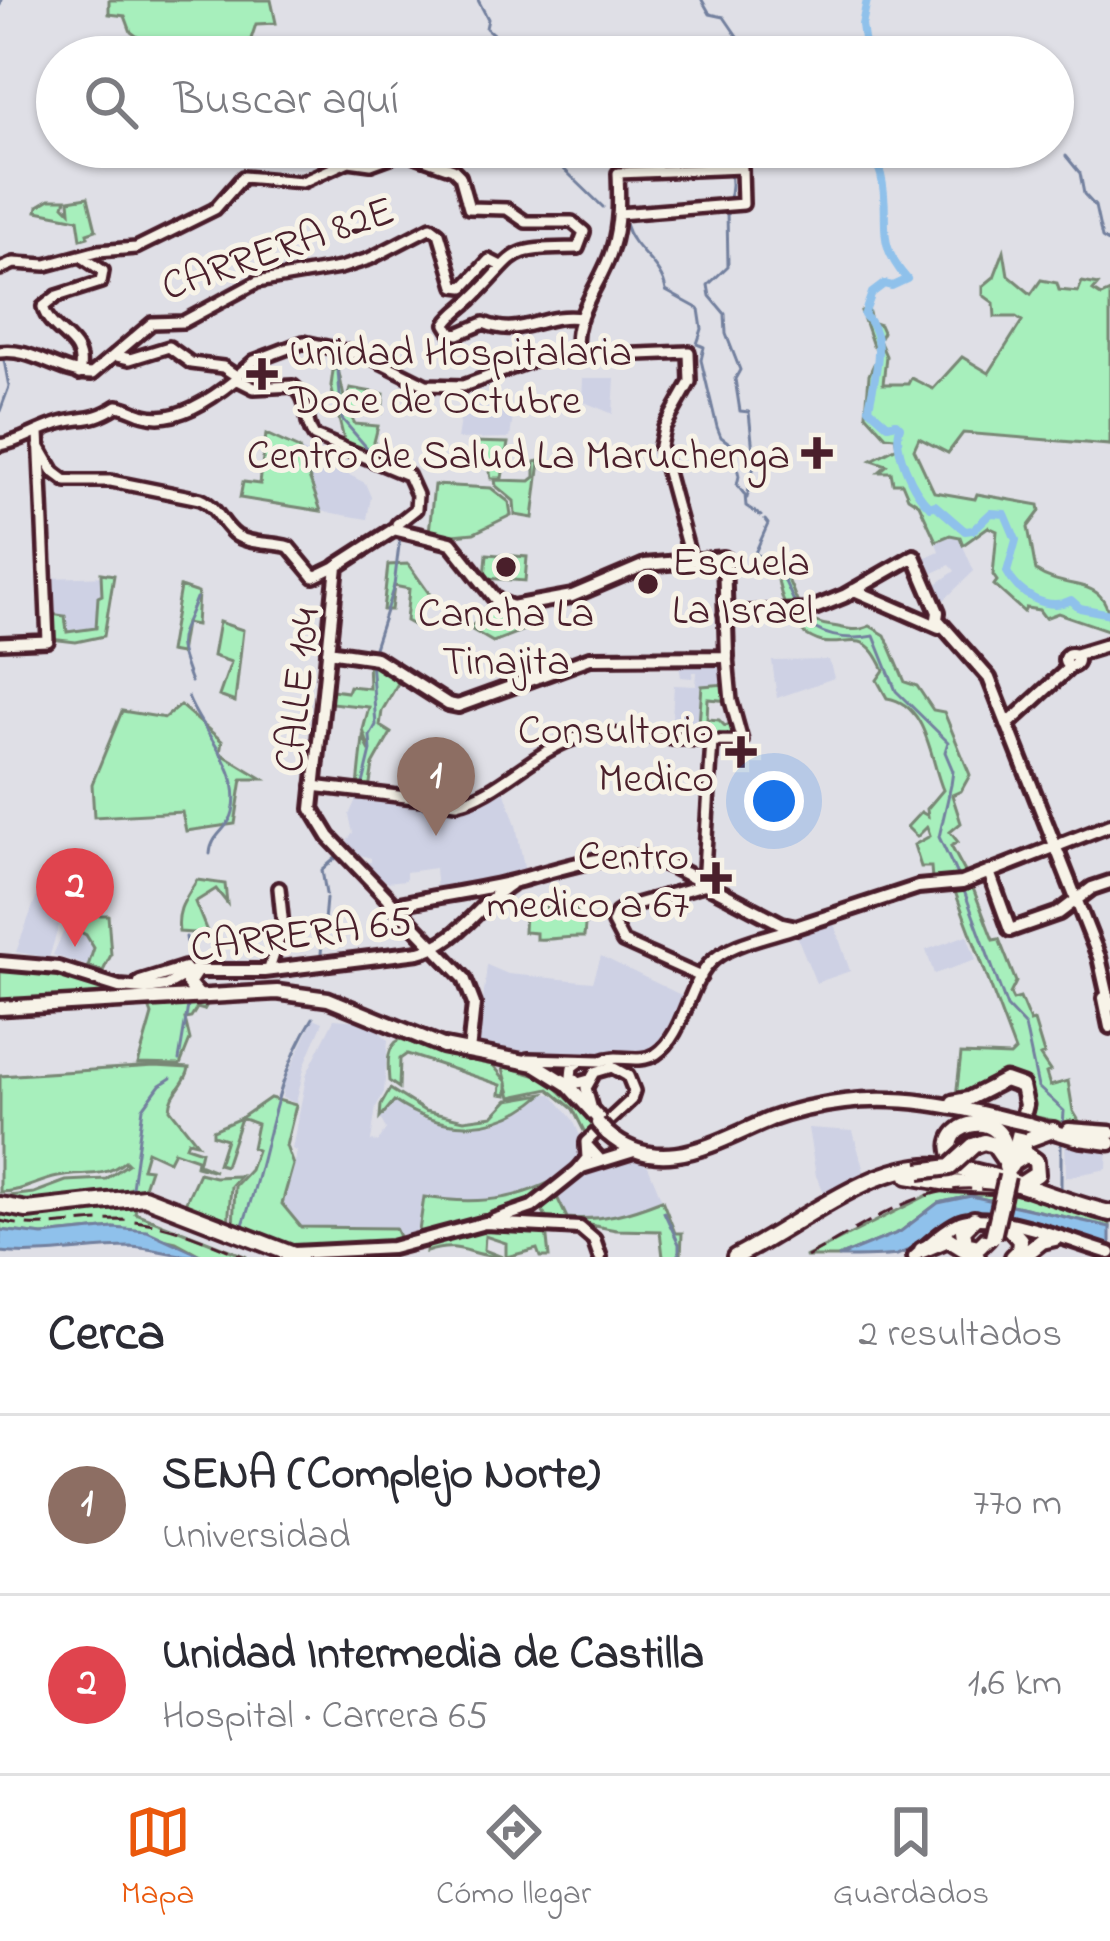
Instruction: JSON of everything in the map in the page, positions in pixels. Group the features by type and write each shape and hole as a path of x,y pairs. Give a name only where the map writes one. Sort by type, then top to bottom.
{"highway":[{"path":"969,1110 985,1118 1002,1138 1009,1174"},
{"path":"969,1178 951,1154 957,1131 976,1123 991,1127 1002,1138"},
{"path":"990,1249 1009,1174 1026,1140 1061,1131"},
{"path":"747,1257 885,1180 950,1168 984,1142 997,1146 1009,1174"},
{"path":"925,1175 951,1179 952,1171 944,1166"},
{"path":"735,1257 880,1176 913,1167 944,1166 969,1178 1110,1215"},
{"path":"925,1175 1009,1174 1110,1215"},
{"path":"0,1208 32,1216 149,1203 290,1255"},
{"path":"974,1219 963,1229 965,1244 990,1249"},
{"path":"1004,1222 1020,1240 1013,1257"},
{"path":"1022,1257 1042,1241 1055,1238"},
{"path":"918,1254 943,1239 990,1249"}],"main road":[{"path":"330,651 376,658 458,706 596,657 728,657 724,558 645,565 572,596 512,607 497,601 451,543 396,528 341,564"},
{"path":"725,614 796,611 827,604 914,556 935,619 989,678 1103,970 1110,1006"},
{"name":"CALLE 104","path":"341,564 316,808 320,819 398,905 468,975 478,995 472,1052"},
{"path":"854,590 935,619"},
{"path":"1006,724 1072,661 1110,646"},
{"path":"398,905 608,858 661,862 782,928 796,927 918,887 968,880 1110,825"},
{"path":"989,872 1010,930 1056,914 1094,887 1110,882"},
{"name":"CARRERA 65","path":"168,986 195,966 270,966 436,944 519,880"},
{"name":"CARRERA 65","path":"0,960 72,970 119,987 168,986 196,971 268,971 436,944"},
{"path":"1103,970 1110,1026"},
{"path":"196,971 188,983 199,996"},
{"path":"0,1011 168,986 199,996 312,995 428,1041 520,1059 556,1075 602,1124 599,1151"},
{"path":"0,1011 307,998 439,1049 535,1068 562,1085 602,1124 643,1149 677,1151 778,1112 900,1096 952,1102 1061,1131 1110,1138"},
{"path":"952,1102 1005,1080 1022,1085 1026,1106 1009,1174"},
{"path":"1008,1116 995,1104 994,1093 1003,1085 1014,1085 1022,1093 1022,1105 1009,1174"},
{"path":"290,1255 396,1247 485,1223 541,1200 599,1151 684,1155 789,1113 838,1101 909,1100 1008,1116"},
{"path":"541,1200 538,1215 548,1226"},
{"path":"918,1254 953,1226 974,1219 1004,1222 1110,1252"},
{"path":"485,1223 572,1226 590,1234 600,1257"}],"street":[{"path":"0,269 14,263 46,265 98,250 136,248 202,218 243,177 302,182 332,168"},
{"path":"448,168 460,176 469,208 507,209 526,222 572,222 584,232 578,248 525,250 501,266 448,320 451,332 458,334 484,323 511,331 550,317 581,318"},
{"path":"579,357 574,341 610,258 620,214 617,172 732,168 733,205 620,214"},
{"name":"CARRERA 82E","path":"79,374 92,374 148,325 183,322 251,284 340,268 394,249 431,226 439,233 455,286 464,287 490,260 501,266"},
{"path":"0,352 16,351 79,374 78,347 44,315 43,307 57,296 101,282 103,272 80,256"},
{"path":"0,445 59,423 100,418 117,406 145,416 168,415 209,399 254,361 304,342 368,356 426,385 467,386 539,358 688,352 690,382 683,387 660,446 691,560"},
{"path":"117,356 130,359 169,347 191,364 254,388 292,386 305,398 314,436 408,475 417,495 413,513 396,528"},
{"path":"0,643 48,641 40,432"},
{"path":"39,446 54,472 66,481 114,482 194,497 211,503 216,515 243,539 289,547 314,577 341,564"},
{"path":"316,786 458,803 580,737 742,741 730,701 728,657"},
{"path":"701,977 618,938 613,923 620,910 708,888 712,742"},
{"path":"270,966 283,927 279,888"},
{"path":"601,1061 608,1057 645,1059 661,1050 701,977 721,955 782,928"},
{"path":"520,1059 601,1061 629,1071 636,1080 637,1094 599,1151"},
{"path":"580,1060 571,1069 578,1083 602,1068 616,1068 628,1076 634,1090 599,1151"},
{"path":"589,1080 586,1092 602,1124"}],"shaded area":[{"path":"583,378 615,378 613,414 582,401"},
{"path":"464,393 475,406 514,409 510,438 457,439"},
{"path":"299,449 365,483 371,497 367,519 321,511"},
{"path":"959,537 974,571 940,604 932,587 955,571 950,565 927,576 920,560 939,551 936,543"},
{"path":"110,576 102,628 50,635 48,578"},
{"path":"829,660 834,678 777,698 772,661"},
{"path":"698,661 727,661 727,683 701,685 698,737 671,735 674,685 696,686 697,672 692,678 681,677 679,663 697,667"},
{"path":"501,781 525,873 437,891 435,868 406,872 406,880 387,882 362,862 371,862 371,858 353,853 345,844 353,833 349,815 358,795 458,805"},
{"path":"37,895 56,903 51,922 59,925 49,958 16,952"},
{"path":"833,921 850,971 816,983 796,934"},
{"path":"66,926 86,936 94,948 88,966 53,955"},
{"path":"967,935 976,960 934,974 926,950"},
{"path":"601,956 687,998 665,1041 650,1054 478,1048 487,965 508,974 593,982"},
{"path":"314,1018 323,1022 305,1064 296,1103 282,1098 284,1082"},
{"path":"334,1019 359,1021 388,1040 384,1092 376,1107 371,1141 378,1142 386,1129 380,1118 393,1101 422,1118 464,1126 494,1123 526,1109 543,1094 552,1094 573,1120 584,1144 584,1158 552,1183 520,1196 459,1203 424,1197 418,1238 402,1243 394,1228 301,1228 281,1203 297,1152 292,1149 307,1073"},
{"path":"808,1128 853,1131 865,1175 825,1194 816,1176"},
{"path":"1065,1137 1108,1146 1107,1169 1066,1177"},
{"path":"631,1154 648,1166 662,1200 612,1218 567,1218 555,1193 581,1172"}],"green space":[{"path":"109,0 271,0 276,23 256,24 252,36 136,36 125,16 109,14"},
{"path":"88,197 96,230 81,239 78,219 37,211 50,199 66,199 64,205 70,211 69,200"},
{"path":"1004,251 1008,275 1031,294 1041,280 1057,283 1059,290 1078,292 1082,282 1098,285 1093,291 1101,296 1110,292 1110,445 963,433 948,453 919,438 914,449 934,492 1039,505 1028,527 1036,571 1096,592 1108,612 1110,631 1058,613 1045,618 1039,610 1026,608 1024,612 994,585 997,531 988,527 963,545 960,537 950,535 936,541 919,504 908,497 902,483 893,483 891,472 879,472 887,465 872,460 897,447 895,437 886,436 866,414 869,375 880,351 873,346 861,311 868,308 871,322 883,332 879,340 886,356 883,384 908,384 911,378 933,389 962,357 989,373 1022,321 995,317 994,303 983,295 983,286 994,277"},
{"path":"338,368 346,407 350,388 384,394 382,413 347,409 355,424 378,426 371,454 345,444 331,386"},
{"path":"266,434 299,449 321,511 240,498 243,482 260,484"},
{"path":"471,442 508,443 502,478 491,478 488,461 472,458"},
{"path":"540,461 533,518 515,515 514,501 495,480 530,481 535,477 535,462"},
{"path":"434,485 491,488 509,502 511,515 474,533 433,537 429,532"},
{"name":"Cancha La Tinajita","path":"487,554 527,557 525,581 485,578"},
{"path":"408,564 431,596 419,610 419,628 406,621 409,589 394,586 391,610 383,610 388,565"},
{"path":"784,572 800,608 811,620 851,629 870,626 885,635 905,682 917,686 933,710 944,712 970,775 961,791 952,795 961,823 950,832 958,842 951,846 993,940 999,939 1016,982 1010,994 1013,1000 1020,998 1030,1022 1034,1021 1050,1086 1068,1081 1079,1121 1075,1125 1027,1115 1022,1082 956,1097 961,1054 1010,1056 1015,1051 954,889 919,883 932,879 931,867 921,867 914,845 930,836 927,827 917,837 907,827 921,812 928,816 927,809 943,790 930,749 911,711 887,698 877,680 884,670 868,646 822,642 795,624 779,586 777,575"},
{"path":"101,573 114,575 104,636 76,642 50,639 50,614 65,616 67,632 96,628"},
{"path":"180,587 198,593 196,625 185,623 180,654 169,652"},
{"path":"498,604 526,609 534,626 493,642 469,628"},
{"path":"219,622 243,630 235,702 219,696 231,662 213,656"},
{"path":"368,659 401,678 382,711 380,726 391,733 373,765 369,789 358,787 363,738 370,751 363,730 369,707 331,703 332,690 369,688"},
{"path":"726,684 730,701 708,699 707,719 725,726 735,722 739,738 698,737 702,686"},
{"path":"180,705 222,741 220,753 263,779 242,779 235,824 186,831 182,812 94,817 92,784 122,711 165,718"},
{"path":"197,880 225,884 227,903 216,889 195,902 208,934 179,932 180,910"},
{"path":"530,906 586,915 584,937 536,939 536,933 524,932"},
{"path":"88,915 108,915 111,955 103,971 88,966 94,948 86,935 67,925"},
{"path":"0,965 44,968 102,984 179,984 182,988 180,993 0,1006"},
{"path":"208,1003 185,1019 190,1040 180,1065 138,1064 152,1015 149,1007"},
{"path":"401,1039 493,1065 507,1082 507,1095 500,1094 501,1085 407,1054 400,1059 399,1088 389,1081 388,1063 392,1046"},
{"path":"502,1065 547,1079 599,1129 588,1139 573,1109 549,1089 511,1097"},
{"path":"189,1068 170,1109 197,1143 188,1141 186,1146 201,1151 198,1164 215,1171 196,1166 197,1159 174,1151 169,1161 147,1151 142,1168 150,1169 142,1193 35,1208 0,1203 0,1197 34,1193 66,1181 106,1179 128,1164 0,1192 0,1076"},
{"path":"390,1089 425,1111 464,1120 493,1116 508,1100 543,1094 508,1117 470,1125 432,1119 394,1101 380,1118"},
{"path":"270,1098 296,1105 286,1146 293,1165 282,1204 301,1227 395,1228 402,1243 290,1248 233,1227 235,1186 250,1170 257,1150 252,1148 257,1124 241,1118"},
{"path":"241,1118 225,1166 218,1164 226,1139 213,1135 213,1130"},
{"path":"577,1166 521,1206 418,1238 424,1197 504,1198 541,1186"},
{"path":"199,1173 240,1176 231,1186 228,1226 183,1208"},
{"path":"930,1182 1007,1190 1110,1219 1110,1227 971,1196 938,1203 900,1232 838,1257 805,1257 932,1193"},
{"path":"555,1193 567,1218 616,1215 662,1200 675,1233 682,1233 681,1257 663,1257 660,1231 585,1224 601,1245 592,1234 548,1222 540,1206"},
{"path":"137,1204 135,1213 247,1257 204,1257 176,1242 114,1228 43,1235 0,1230 0,1212 29,1217"},
{"path":"493,1224 546,1229 549,1257 540,1257 537,1249 506,1257 506,1243 485,1236 484,1250 502,1257 458,1248 426,1252 427,1243"}],"water":[{"path":"971,1196 1110,1227 1110,1249 983,1215 954,1218 897,1255 838,1257 900,1232 938,1203"},
{"path":"114,1228 147,1231 204,1257 130,1247 0,1252 0,1230 43,1235"}],"waterway":[{"path":"0,5 1,0"},
{"path":"478,0 488,19 486,28 495,36"},
{"path":"702,0 710,14 724,17 737,36"},
{"path":"864,36 867,0"},
{"path":"1074,166 1079,172"},
{"path":"563,168 603,207"},
{"path":"728,168 728,201"},
{"path":"878,168 886,241 907,279 892,286 884,284 872,293 864,315 878,346 869,408 888,425 900,427 899,446 906,469 930,507 935,505 965,531 973,530 991,513 1005,514 1016,540 1007,572 1018,587 1043,602 1071,600 1080,608 1110,614"},
{"path":"1080,173 1084,194 1095,206 1102,238 1110,243"},
{"path":"727,211 728,266 708,285 710,296 725,314 726,334 740,370 735,379 740,411 749,412 754,461"},
{"path":"625,224 666,291 699,309 702,329 697,344 704,347 701,360 717,427 732,445 737,485 746,506 761,516"},
{"path":"0,411 9,387 3,355"},
{"path":"338,371 342,419 368,449"},
{"path":"747,498 754,465"},
{"path":"765,520 768,524 755,553 781,573 796,606"},
{"path":"373,651 394,586 400,537"},
{"path":"191,682 180,638 196,598"},
{"path":"799,615 833,636 874,636 896,691 948,742 945,752 953,771 939,837 959,879"},
{"path":"362,788 376,725 371,660"},
{"path":"188,697 233,781 233,812 210,854"},
{"path":"326,894 322,870 337,857"},
{"path":"963,888 1007,1007 1025,1026 1038,1087 1064,1111 1063,1129"},
{"path":"321,954 326,899"},
{"path":"186,937 190,960"},
{"path":"179,1060 188,1006"},
{"path":"241,1230 279,1096 313,1018"},
{"path":"132,1188 143,1108 171,1078"},
{"path":"1061,1139 1061,1190"},
{"path":"664,1212 679,1244 679,1257"}],"railway":[{"path":"807,1257 901,1205 962,1189 1018,1195 1110,1222"},
{"path":"0,1221 30,1225 137,1221 245,1257"}],"place":[{"name":"Unidad Hospitalaria Doce de Octubre","path":"262,374"},
{"name":"Centro de Salud La Maruchenga","path":"817,453"},
{"name":"Cancha La Tinajita","path":"506,567"},
{"name":"Escuela La Israel","path":"648,584"},
{"name":"Consultorio Medico","path":"741,752"},
{"name":"SENA (Complejo Norte)","path":"436,836"},
{"name":"Centro medico a 67","path":"716,878"},
{"name":"Unidad Intermedia de Castilla","path":"75,947"}]}
